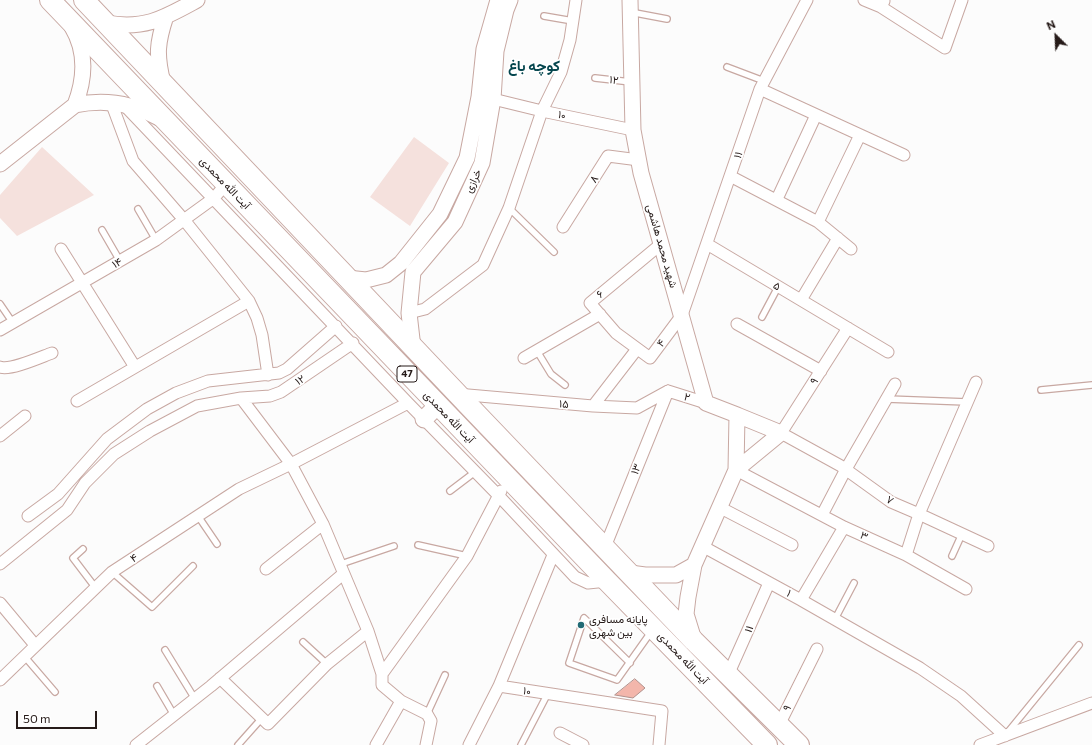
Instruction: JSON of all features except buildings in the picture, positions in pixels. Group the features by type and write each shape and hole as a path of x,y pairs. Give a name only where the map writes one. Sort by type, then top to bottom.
{"highway":[{"name":"آیت الله محمدی","path":"50,0 167,123 220,191 358,335 386,351 766,744"},
{"name":"آیت الله محمدی","path":"84,0 380,314 694,641 799,745"},
{"path":"358,335 377,327 381,318 380,314"},
{"path":"386,351 385,342 388,337 397,334 408,342"}],"main road":[{"path":"424,419 438,405"}],"street":[{"path":"106,23 121,26 152,22 197,0"},
{"path":"409,312 424,309 483,265 509,208 542,111 561,72 570,40 576,0"},
{"name":"۱۱","path":"682,315 762,85 807,0"},
{"path":"864,0 883,3 945,48 962,0"},
{"name":"خرازی","path":"408,342 413,272 455,222 482,163 492,99 496,51 505,1"},
{"name":"خرازی","path":"347,278 366,280 386,275 401,263 440,214 467,158 479,97 484,49 505,1"},
{"name":"شهید محمد هاشمی","path":"630,6 633,130 638,160 706,403"},
{"path":"163,83 157,61 158,38 166,16"},
{"path":"66,18 76,34 80,45 84,69 81,87 75,105"},
{"path":"762,85 816,114 904,155"},
{"name":"۱۰","path":"492,99 633,130"},
{"path":"0,164 75,105 88,102 117,103 146,111 167,123"},
{"path":"117,103 220,191 336,326 358,335 408,403 498,495 575,578 588,583 607,581"},
{"path":"117,103 133,161 185,221 249,301 257,318 262,335 268,375"},
{"path":"777,199 816,114"},
{"path":"818,222 860,135"},
{"name":"۸","path":"563,227 608,156 638,160"},
{"path":"730,176 777,199 818,222 852,248"},
{"name":"۱۴","path":"0,330 156,240 185,221 220,191"},
{"path":"801,300 838,238"},
{"name":"۶","path":"638,349 616,333 590,302 661,244"},
{"name":"۵","path":"707,244 888,352"},
{"path":"62,248 135,367"},
{"path":"77,401 249,301"},
{"path":"524,358 600,314"},
{"name":"۴","path":"638,349 650,358 682,315"},
{"path":"737,324 821,371"},
{"path":"28,516 58,494 107,438 147,409 176,393 208,381 279,373 287,369 336,326"},
{"name":"۹","path":"781,433 848,328"},
{"name":"۱۲","path":"0,564 67,510 85,483 114,454 150,430 197,406 241,398 270,396 281,392 358,335"},
{"path":"593,406 638,349"},
{"path":"0,367 4,368 17,365 52,353"},
{"path":"906,554 919,514 976,382"},
{"path":"736,470 822,516 846,469 895,384"},
{"name":"۲","path":"668,391 706,403"},
{"name":"۱۵","path":"457,394 593,406 637,408 668,391"},
{"name":"۱۳","path":"605,547 668,391"},
{"path":"241,398 291,464 323,524 368,631 382,674 382,685 401,701 427,714 431,721 426,745"},
{"name":"۴","path":"0,680 112,572 239,489 291,464 408,403"},
{"path":"694,641 686,614 694,566 736,470 737,415 706,403"},
{"name":"۷","path":"737,415 781,433 846,469 890,502 988,546"},
{"path":"0,436 25,416"},
{"path":"736,470 781,433"},
{"path":"382,674 467,556 507,477"},
{"path":"58,494 67,510"},
{"path":"719,507 792,545"},
{"name":"۳","path":"822,516 906,554 966,589"},
{"path":"266,569 323,524"},
{"name":"۱","path":"702,546 801,600 844,527"},
{"path":"469,745 499,686 553,555"},
{"path":"630,573 645,576 676,575 694,566"},
{"path":"136,745 220,678 342,569"},
{"name":"۱۱","path":"728,675 769,583"},
{"path":"801,600 920,668 961,696 1005,736"},
{"path":"0,602 35,645"},
{"path":"220,678 268,724 327,664 368,631"},
{"name":"۹","path":"779,725 817,649"},
{"name":"۱۰","path":"499,686 662,711 660,745"},
{"path":"376,745 401,701"},
{"path":"980,745 1092,703"},
{"path":"560,734 583,745"}],"lane":[{"path":"630,6 667,19"},
{"path":"544,16 573,21"},
{"path":"727,67 762,85"},
{"name":"۱۲","path":"595,78 632,82"},
{"path":"509,208 554,252"},
{"path":"138,210 156,240"},
{"path":"102,230 121,261"},
{"path":"762,317 778,287"},
{"path":"0,304 13,323"},
{"path":"537,351 551,374 565,385"},
{"path":"1041,390 1092,385"},
{"path":"886,399 967,402"},
{"path":"450,491 476,472"},
{"path":"198,516 216,544"},
{"path":"952,556 962,534"},
{"path":"418,545 467,556"},
{"path":"342,569 394,546"},
{"path":"83,549 73,558 95,588"},
{"path":"112,572 152,607 193,566"},
{"path":"835,619 854,583"},
{"path":"630,663 584,618 569,662 617,680 630,663 655,628"},
{"path":"303,642 327,664"},
{"path":"1005,736 1079,645"},
{"path":"165,650 195,699"},
{"path":"25,656 55,692"},
{"path":"427,714 445,676"},
{"path":"157,686 174,715"},
{"path":"521,745 547,694"},
{"path":"238,745 262,718"}],"shaded area":[{"path":"414,137 449,163 410,226 370,197"},
{"path":"42,147 94,195 17,236 0,218 0,195"}],"place":[{"name":"پایانه مسافری بین شهری","path":"581,625"}],"district":[{"name":"کوچه باغ","path":"534,66"}]}
